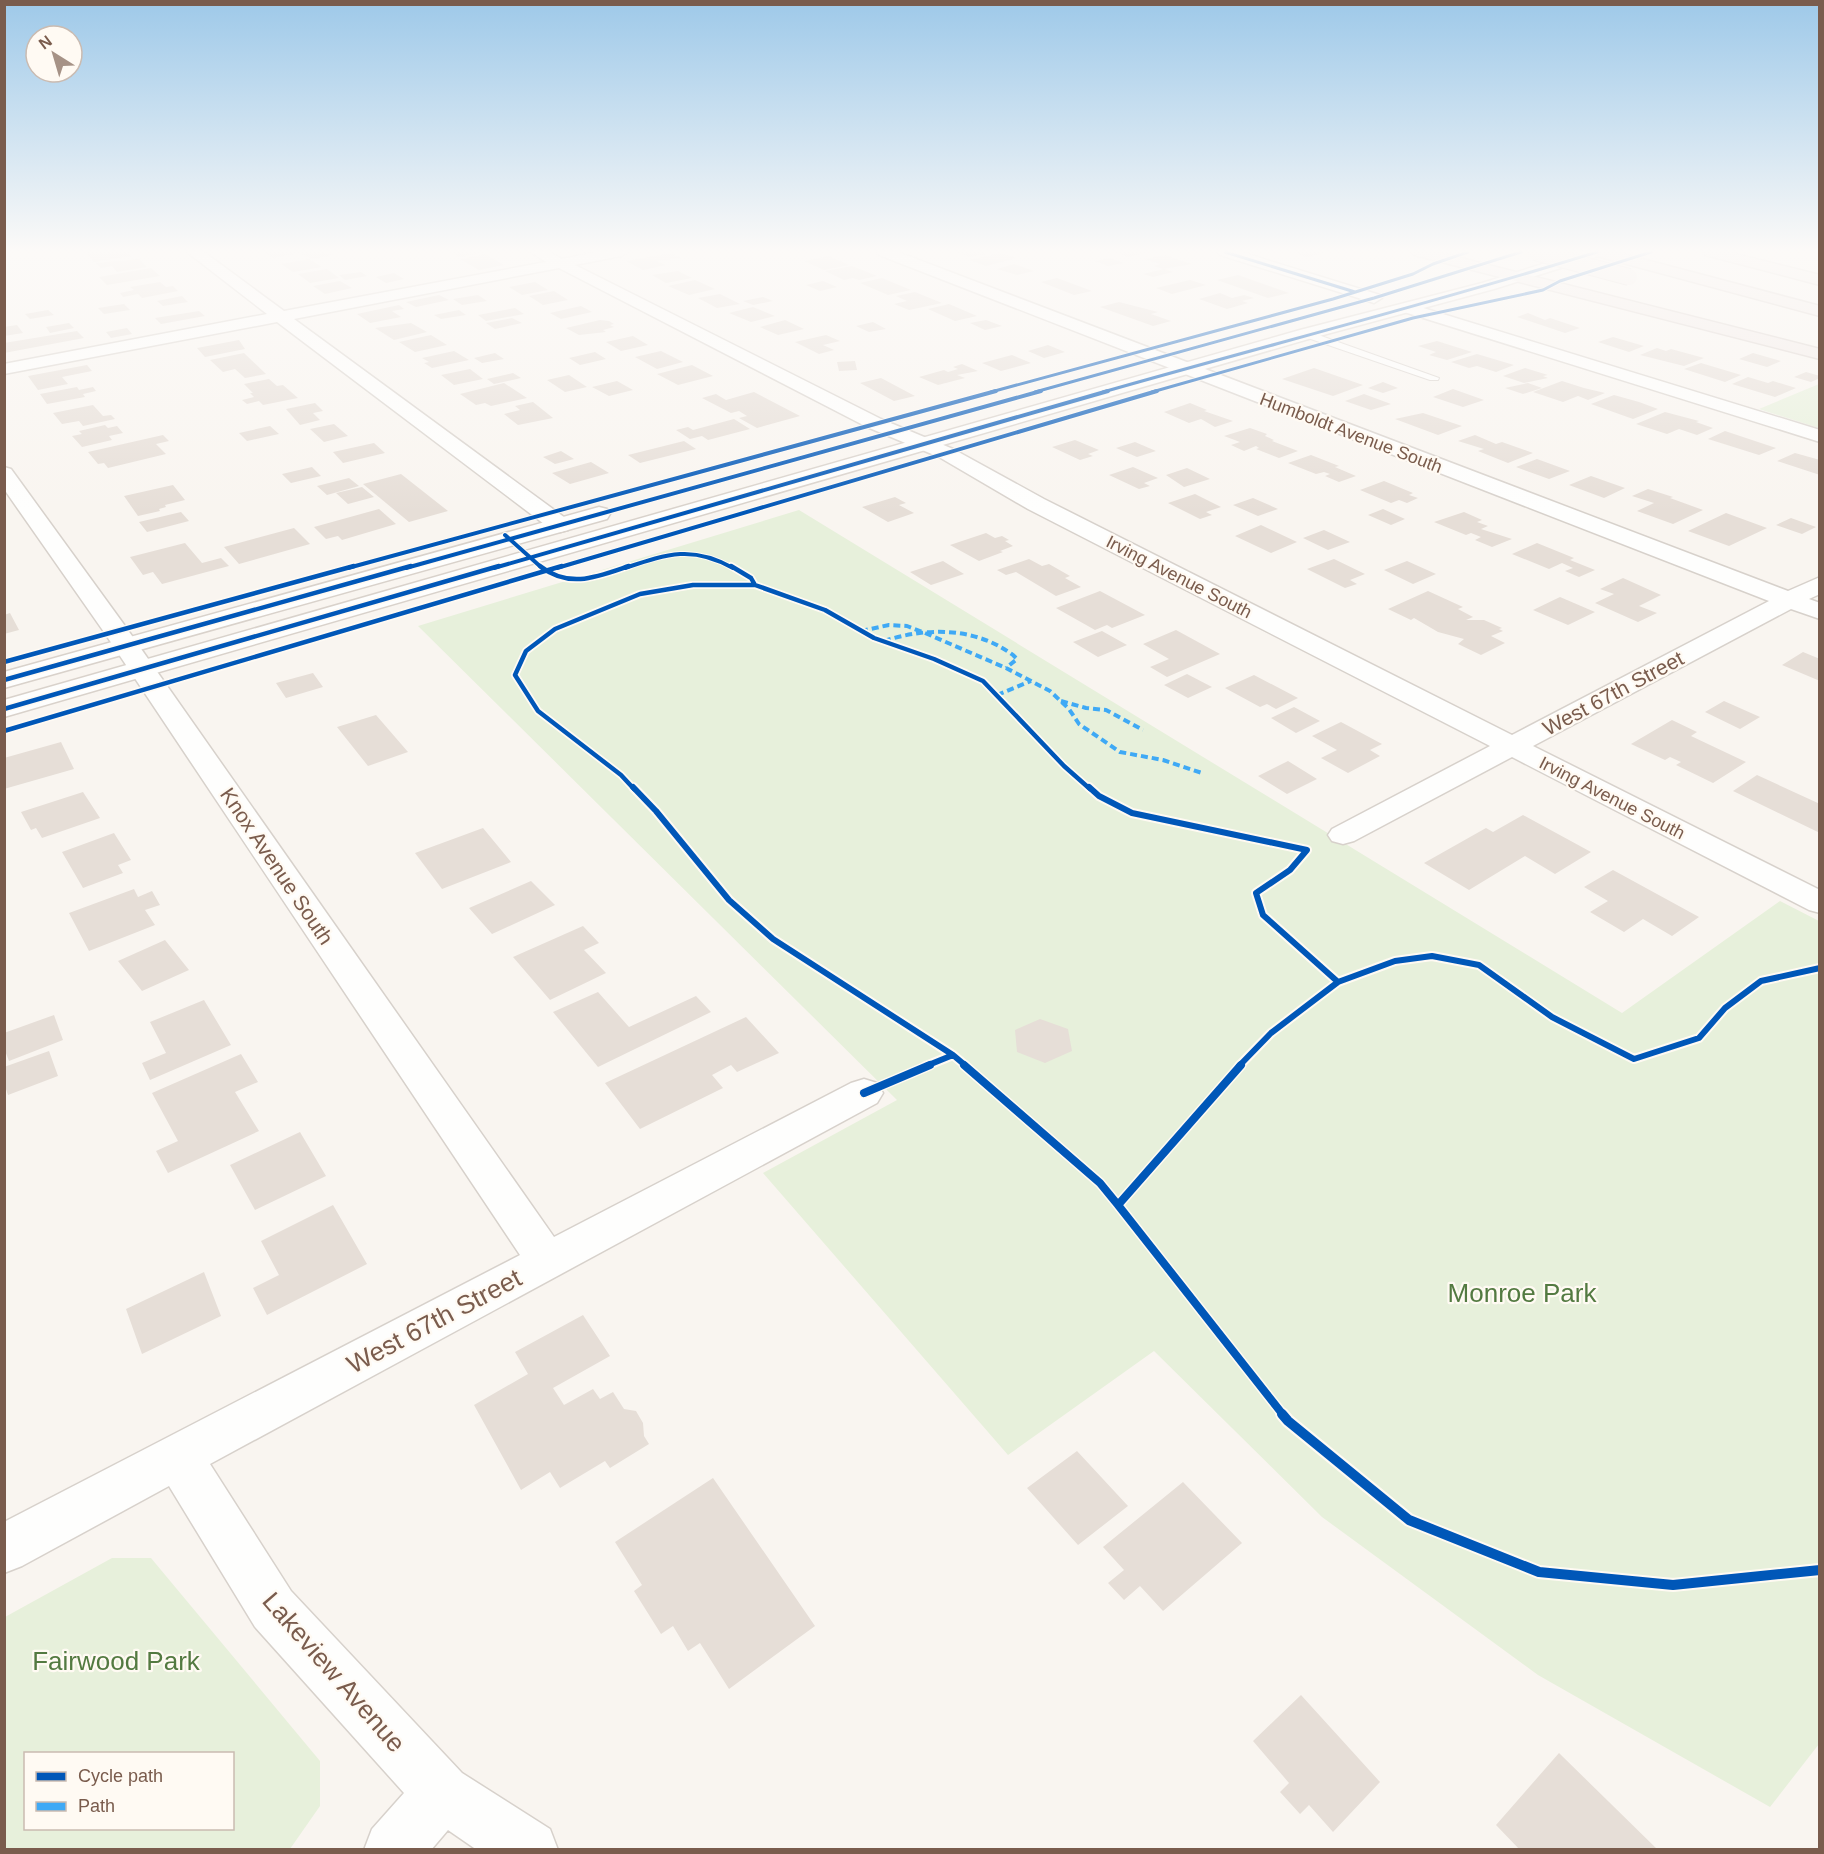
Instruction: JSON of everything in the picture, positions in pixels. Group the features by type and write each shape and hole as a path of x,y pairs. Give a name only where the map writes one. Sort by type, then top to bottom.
{"highway":[{"path":"1727,339 1820,365"},
{"path":"1761,339 1820,354"}],"street":[{"path":"4,369 165,339"},
{"path":"308,339 560,525"},
{"name":"Irving Avenue South","path":"707,339 874,423 946,453 1036,504 1820,903"},
{"name":"Humboldt Avenue South","path":"1108,339 1820,612"},
{"path":"4,709 134,658 560,525 1228,339"},
{"path":"4,680 134,658 925,444 1290,339"},
{"path":"1505,339 1820,436"},
{"name":"Knox Avenue South","path":"4,473 134,658 547,1261"},
{"name":"West 67th Street","path":"1343,835 1820,584"},
{"name":"West 67th Street","path":"4,1549 864,1093"},
{"name":"Lakeview Avenue","path":"178,1457 273,1609 442,1793 529,1850"},
{"path":"393,1850 442,1793"}],"lane":[{"path":"1319,339 1434,378"}],"green space":[{"path":"1819,384 1819,428 1759,409"},
{"name":"Monroe Park","path":"799,510 1622,1013 1780,901 1819,921 1819,1744 1770,1807 1538,1675 1322,1517 1154,1351 1008,1455 763,1173 897,1100 418,626"},
{"name":"Fairwood Park","path":"112,1558 151,1558 320,1761 320,1806 290,1849 5,1849 5,1617"}],"building":[{"path":"31,339 81,339 4,353 4,343"},
{"path":"415,339 437,339 447,345 415,352 399,342"},
{"path":"637,339 648,345 621,351 606,342"},
{"path":"810,339 834,339 840,341 823,345 834,350 819,354 795,342"},
{"path":"1618,339 1644,346 1629,352 1598,342"},
{"path":"239,340 245,349 205,357 197,348"},
{"path":"1437,341 1472,352 1447,360 1429,355 1436,352 1418,346"},
{"path":"1048,345 1065,352 1044,358 1028,351"},
{"path":"1657,348 1666,351 1671,349 1704,358 1684,366 1640,355"},
{"path":"454,351 469,360 432,368 424,363 429,362 422,358"},
{"path":"661,351 683,362 657,369 635,357"},
{"path":"595,352 606,359 580,365 569,358"},
{"path":"244,353 266,374 245,378 235,369 223,372 210,360"},
{"path":"495,353 504,359 482,363 474,358"},
{"path":"1753,353 1781,361 1767,367 1739,359"},
{"path":"1477,354 1514,365 1496,372 1477,366 1469,368 1451,362"},
{"path":"1012,355 1031,363 1001,371 982,363"},
{"path":"855,361 857,370 839,371 837,362"},
{"path":"1701,363 1741,375 1725,382 1684,369"},
{"path":"962,364 978,371 957,375 965,378 938,385 919,377 944,370 948,372 958,369 953,367"},
{"path":"87,365 92,371 62,377 68,384 38,390 28,376"},
{"path":"692,365 713,376 678,385 657,374"},
{"path":"1314,368 1363,385 1333,396 1282,379"},
{"path":"1525,368 1548,375 1543,376 1548,378 1524,383 1503,376"},
{"path":"470,369 483,379 454,385 441,375"},
{"path":"1806,372 1820,376 1820,378 1811,382 1794,377"},
{"path":"513,373 521,378 494,384 487,379"},
{"path":"569,375 587,387 565,392 547,380"},
{"path":"1748,377 1796,388 1775,397 1732,384"},
{"path":"881,378 915,396 894,401 860,383"},
{"path":"269,379 277,386 283,385 298,398 263,405 259,401 247,404 242,400 254,397 244,384"},
{"path":"617,381 633,390 609,396 592,387"},
{"path":"1562,381 1605,393 1588,400 1578,396 1563,402 1533,392"},
{"path":"1383,382 1398,388 1383,393 1368,388"},
{"path":"504,383 527,398 491,406 485,403 476,405 460,394"},
{"path":"1528,383 1542,388 1523,394 1505,388"},
{"path":"77,387 79,390 93,387 96,391 83,394 85,397 47,404 40,394"},
{"path":"1453,389 1484,400 1463,407 1433,397"},
{"path":"754,392 800,416 757,428 739,418 747,416 739,411 731,413 702,398 716,394 726,400"},
{"path":"1364,394 1391,404 1371,410 1345,401"},
{"path":"1614,395 1658,409 1633,419 1591,404"},
{"path":"533,402 553,418 518,425 504,414 520,410 515,406"},
{"path":"315,403 323,411 313,413 320,420 300,425 286,409"},
{"path":"1190,403 1207,410 1204,411 1233,421 1215,427 1201,419 1189,423 1164,412"},
{"path":"93,405 103,416 111,415 115,419 83,426 79,421 62,424 53,413"},
{"path":"1665,412 1699,421 1696,422 1713,428 1697,435 1679,429 1667,434 1636,424"},
{"path":"1423,413 1462,426 1438,435 1395,419"},
{"path":"734,419 750,429 708,440 702,436 690,439 676,430 688,427 693,430"},
{"path":"334,424 348,436 324,442 310,429"},
{"path":"105,425 108,428 117,426 123,433 109,436 112,440 82,447 72,436 82,434 79,431"},
{"path":"270,426 279,434 247,441 239,433"},
{"path":"1250,428 1267,434 1265,436 1274,440 1272,441 1298,451 1279,458 1256,449 1259,448 1256,446 1244,451 1231,445 1240,442 1224,436"},
{"path":"1725,431 1776,448 1759,455 1708,439"},
{"path":"163,435 169,441 156,444 166,454 108,468 104,463 98,464 88,452"},
{"path":"1475,435 1496,444 1502,442 1533,453 1508,463 1478,451 1484,449 1458,441"},
{"path":"1075,440 1099,450 1088,454 1093,456 1080,460 1052,447"},
{"path":"684,441 696,449 640,463 628,455"},
{"path":"1135,442 1156,451 1137,457 1116,448"},
{"path":"374,443 385,453 343,463 333,452"},
{"path":"561,451 574,459 555,464 543,457"},
{"path":"1795,453 1820,460 1820,475 1777,461"},
{"path":"1311,455 1339,466 1335,467 1356,476 1339,482 1325,476 1330,474 1324,472 1316,474 1288,463"},
{"path":"1537,459 1570,471 1549,479 1516,467"},
{"path":"591,462 609,473 570,484 552,473"},
{"path":"312,467 321,476 291,483 282,474"},
{"path":"1133,467 1158,478 1144,483 1150,486 1139,489 1109,475"},
{"path":"1187,468 1210,479 1184,487 1166,475"},
{"path":"401,474 448,511 409,522 363,484"},
{"path":"1591,476 1625,488 1604,498 1569,485"},
{"path":"349,478 359,486 327,495 317,486"},
{"path":"1384,481 1413,493 1409,495 1418,498 1407,503 1399,500 1391,503 1360,490"},
{"path":"173,485 185,500 165,505 166,507 159,509 160,511 138,516 124,496"},
{"path":"362,487 374,497 348,504 336,493"},
{"path":"1648,489 1703,510 1673,524 1637,511 1654,503 1632,496"},
{"path":"1195,494 1221,507 1206,512 1212,515 1200,519 1168,503"},
{"path":"895,497 906,503 899,505 914,513 888,522 862,507"},
{"path":"1253,498 1278,509 1258,516 1233,505"},
{"path":"379,509 396,524 342,540 338,536 326,539 314,527"},
{"path":"1383,509 1405,519 1391,525 1368,515"},
{"path":"181,512 189,521 147,532 139,522"},
{"path":"1464,512 1482,520 1477,522 1488,526 1481,529 1512,539 1492,547 1475,540 1481,537 1471,533 1466,535 1434,522"},
{"path":"1726,513 1767,528 1729,546 1688,531"},
{"path":"1791,518 1816,527 1802,534 1776,525"},
{"path":"1261,525 1297,542 1271,553 1235,536"},
{"path":"294,528 310,544 239,564 224,547"},
{"path":"1324,530 1350,542 1328,550 1303,538"},
{"path":"986,533 995,538 1002,536 1013,546 979,561 950,545"},
{"path":"185,543 202,563 221,558 229,566 162,584 153,572 143,575 130,557"},
{"path":"1537,543 1574,558 1570,560 1595,570 1579,577 1565,571 1573,568 1562,563 1549,569 1512,554"},
{"path":"1029,559 1042,566 1049,564 1070,576 1065,578 1081,587 1056,596 1016,572 1006,575 997,570"},
{"path":"1334,559 1365,574 1350,580 1357,584 1345,588 1307,569"},
{"path":"943,561 964,574 931,585 910,572"},
{"path":"1407,561 1436,574 1413,584 1384,570"},
{"path":"1623,578 1661,595 1639,606 1657,613 1638,622 1595,603 1614,594 1600,589"},
{"path":"1100,591 1145,615 1112,628 1107,625 1095,630 1056,608"},
{"path":"1428,591 1463,607 1458,609 1473,617 1466,620 1484,620 1502,628 1499,629 1503,631 1491,636 1505,643 1481,655 1458,644 1464,639 1438,632 1414,618 1411,620 1388,609"},
{"path":"1560,597 1595,612 1568,625 1533,610"},
{"path":"10,613 19,630 4,634 4,615"},
{"path":"1176,630 1220,654 1167,677 1150,667 1169,659 1143,644"},
{"path":"1102,631 1127,645 1098,657 1073,642"},
{"path":"1803,652 1820,659 1820,681 1782,665"},
{"path":"313,673 323,687 286,698 276,683"},
{"path":"1187,674 1212,687 1188,698 1164,685"},
{"path":"1254,675 1298,698 1276,709 1267,704 1260,707 1225,688"},
{"path":"1724,701 1760,717 1740,729 1705,712"},
{"path":"1294,707 1320,721 1296,733 1271,718"},
{"path":"376,715 408,752 368,766 337,727"},
{"path":"1672,720 1697,732 1691,736 1746,762 1713,783 1676,765 1681,762 1670,757 1665,760 1631,744"},
{"path":"1341,722 1382,744 1370,750 1380,756 1348,773 1321,758 1337,750 1312,736"},
{"path":"61,742 74,769 4,789 4,758"},
{"path":"1288,761 1317,779 1287,794 1258,776"},
{"path":"1757,775 1820,804 1820,833 1733,791"},
{"path":"83,792 100,818 42,838 36,828 31,830 21,812"},
{"path":"1523,815 1591,852 1555,874 1525,856 1469,890 1424,863 1486,828 1493,832"},
{"path":"483,828 511,862 442,889 415,853"},
{"path":"114,833 131,860 118,865 123,873 83,888 62,852"},
{"path":"1613,870 1699,917 1672,936 1643,919 1624,932 1590,912 1608,901 1584,887"},
{"path":"531,881 555,905 492,934 469,908"},
{"path":"134,889 138,897 152,891 160,905 145,910 155,925 89,951 69,913"},
{"path":"583,926 599,943 584,950 606,973 550,1000 513,957"},
{"path":"165,940 189,970 142,991 118,961"},
{"path":"598,992 629,1027 696,996 711,1012 598,1067 553,1012"},
{"path":"204,1000 231,1045 150,1080 142,1063 166,1053 150,1022"},
{"path":"54,1015 63,1040 9,1061 4,1048 4,1033"},
{"path":"746,1017 779,1053 737,1072 731,1065 712,1075 723,1088 640,1129 605,1083"},
{"path":"1040,1019 1068,1029 1072,1051 1045,1063 1017,1052 1015,1030"},
{"path":"49,1051 58,1076 8,1095 4,1083 4,1067"},
{"path":"241,1054 258,1082 235,1092 259,1131 168,1173 156,1151 178,1141 152,1093"},
{"path":"300,1132 326,1176 255,1210 230,1165"},
{"path":"333,1205 367,1264 267,1315 253,1288 279,1275 261,1241"},
{"path":"204,1272 221,1316 142,1354 126,1309"},
{"path":"583,1315 610,1356 553,1388 564,1405 593,1389 600,1399 613,1392 624,1409 636,1411 643,1423 644,1436 649,1444 610,1468 605,1461 560,1488 550,1472 521,1490 474,1405 528,1374 515,1352"},
{"path":"1077,1451 1128,1506 1078,1545 1027,1488"},
{"path":"713,1478 815,1626 729,1689 700,1643 688,1651 673,1626 661,1634 634,1591 642,1585 615,1542"},
{"path":"1183,1482 1242,1543 1163,1611 1140,1586 1124,1600 1108,1583 1124,1570 1103,1547"},
{"path":"1301,1695 1380,1782 1333,1832 1309,1805 1300,1814 1280,1792 1289,1783 1253,1741"},
{"path":"1559,1753 1658,1850 1520,1850 1496,1825"}],"marked path":[{"path":"861,631 889,625 907,626 925,633 1006,668 1050,691 1069,709 1079,724 1120,752 1163,760 1202,773"},
{"path":"884,641 912,633 942,631 971,635 1013,655 1017,659 1006,668"},
{"path":"997,695 1031,681"},
{"path":"1061,701 1086,708 1106,710 1143,730"}],"cycle path":[{"path":"4,662 1188,339"},
{"path":"4,680 1229,339"},
{"path":"4,709 1290,339"},
{"path":"4,731 1335,339"},
{"path":"505,535 538,565 558,578 586,579 657,557 688,552 721,561 751,578 755,585"},
{"path":"1117,1206 1227,1079 1271,1033 1338,982 1263,915 1256,893 1290,870 1307,850 1132,813 1099,796 1064,766 983,681 934,659 874,638 825,610 755,585 693,585 640,594 555,629 526,651 515,675 538,711 621,775 656,811 729,900 773,939 953,1055 1100,1183 1288,1421 1409,1520 1539,1572 1673,1585 1820,1570"},
{"path":"1338,982 1395,961 1432,956 1479,965 1552,1017 1634,1059 1699,1038 1725,1008 1761,981 1820,968"},
{"path":"864,1093 953,1055"}]}
